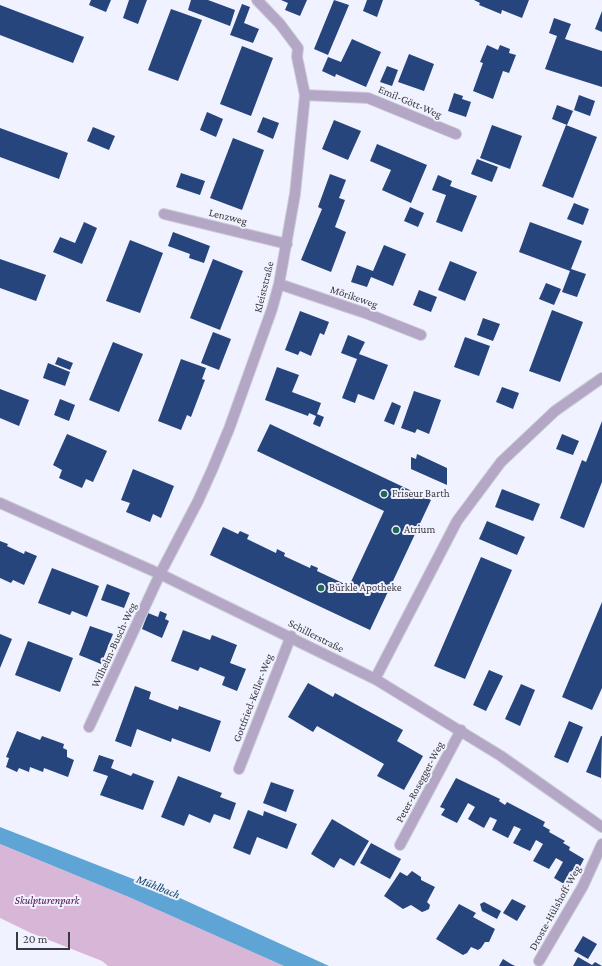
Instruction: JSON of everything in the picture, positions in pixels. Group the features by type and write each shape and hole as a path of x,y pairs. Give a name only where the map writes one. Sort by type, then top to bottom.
{"street":[{"name":"Kleiststraße","path":"160,574 198,501 229,429 272,309 279,284 295,194 305,95 297,57 298,48 280,24 257,0"},
{"name":"Emil-Gött-Weg","path":"305,95 368,98 456,134"},
{"name":"Lenzweg","path":"164,214 286,244"},
{"name":"Mörikeweg","path":"279,284 368,314 421,335"},
{"path":"375,679 457,521 501,462 555,411 602,378"},
{"name":"Schillerstraße","path":"0,503 160,574 290,636 375,679 461,730 602,827"},
{"name":"Wilhelm-Busch-Weg","path":"89,727 160,574"},
{"name":"Gottfried-Keller-Weg","path":"239,769 290,636"},
{"name":"Peter-Rosegger-Weg","path":"400,845 461,730"},
{"name":"Droste-Hülshoff-Weg","path":"539,961 583,886 602,844"}],"green space":[{"name":"Skulpturenpark","path":"0,844 131,898 284,966 108,966 102,961 31,933 0,918"}],"water":[{"path":"0,827 169,893 329,966 284,966 131,898 0,844"}],"building":[{"path":"91,0 111,0 106,12 89,5"},
{"path":"129,0 147,0 138,24 123,18"},
{"path":"191,0 208,0 235,10 230,26 188,10"},
{"path":"281,0 307,0 300,16 285,10 288,3"},
{"path":"334,0 349,5 328,55 314,49"},
{"path":"367,0 383,0 377,17 363,11"},
{"path":"474,0 529,0 522,18 502,10 501,14 479,5 480,3"},
{"path":"242,4 250,7 244,23 259,29 253,43 230,35"},
{"path":"0,5 84,37 73,63 0,35"},
{"path":"171,9 202,20 178,81 148,70"},
{"path":"602,11 602,32 595,29"},
{"path":"554,18 571,24 565,39 602,51 602,87 545,69 557,36 549,33"},
{"path":"352,39 381,52 366,87 336,74 335,77 322,71 328,57 341,62"},
{"path":"487,45 498,50 500,45 510,49 509,53 516,55 509,73 503,71 493,99 473,91 483,63 480,62"},
{"path":"242,46 273,58 251,116 220,104"},
{"path":"409,54 434,64 424,91 398,82"},
{"path":"387,66 398,70 392,86 380,82"},
{"path":"454,93 463,96 462,99 471,102 466,117 448,111"},
{"path":"579,95 595,101 590,116 574,110"},
{"path":"557,105 573,111 567,125 552,119"},
{"path":"207,112 223,119 216,137 200,130"},
{"path":"263,117 279,123 273,139 257,132"},
{"path":"334,120 361,131 348,160 322,149"},
{"path":"492,125 522,136 510,169 480,158"},
{"path":"566,125 597,137 573,198 542,186"},
{"path":"93,127 115,136 109,150 87,141"},
{"path":"0,128 68,153 59,179 0,157"},
{"path":"233,138 264,150 242,210 210,198"},
{"path":"377,144 427,165 411,203 382,190 391,170 370,161"},
{"path":"477,159 498,167 492,182 471,174"},
{"path":"181,173 205,181 200,195 176,187"},
{"path":"330,174 346,180 339,198 345,200 335,227 346,232 331,272 301,260 322,209 318,207"},
{"path":"438,175 452,181 450,186 477,196 462,232 436,222 446,195 432,190"},
{"path":"574,203 589,209 583,225 567,219"},
{"path":"410,207 424,213 418,227 404,221"},
{"path":"84,222 97,228 82,264 53,252 60,237 75,243"},
{"path":"530,222 582,241 571,269 586,274 577,297 562,292 570,271 519,252"},
{"path":"173,232 210,246 204,263 189,258 190,254 168,246"},
{"path":"130,240 163,253 140,313 106,301"},
{"path":"384,245 406,254 393,286 371,277 367,287 351,282 357,265 373,271"},
{"path":"0,259 46,275 36,301 0,288"},
{"path":"213,259 243,271 220,330 190,318"},
{"path":"450,261 477,272 465,301 438,290"},
{"path":"546,283 561,289 554,305 539,299"},
{"path":"419,290 437,297 431,312 413,305"},
{"path":"552,310 583,322 560,382 529,371"},
{"path":"300,311 329,322 324,335 320,333 311,356 300,351 298,355 285,350"},
{"path":"483,318 500,324 493,341 477,335"},
{"path":"213,332 231,339 219,370 201,363"},
{"path":"348,335 365,342 359,354 388,365 374,400 358,394 355,403 342,398 357,359 341,353"},
{"path":"465,337 490,346 479,376 454,367"},
{"path":"113,342 143,354 119,412 89,400"},
{"path":"58,357 73,363 70,370 55,364"},
{"path":"181,359 206,368 202,379 205,380 191,417 187,415 181,430 158,421"},
{"path":"48,363 70,372 65,386 43,378"},
{"path":"277,367 299,375 292,392 321,403 317,414 324,417 320,427 313,424 316,416 309,413 308,416 265,400"},
{"path":"502,387 519,393 513,409 496,402"},
{"path":"0,389 29,400 19,426 0,418"},
{"path":"414,391 441,400 429,434 417,429 415,433 401,428"},
{"path":"60,399 75,405 69,421 54,415"},
{"path":"392,402 401,406 394,425 384,421"},
{"path":"602,421 602,482 584,528 560,518 582,460 586,462"},
{"path":"270,424 431,500 370,630 210,555 223,527 238,534 240,531 249,535 247,539 276,553 277,549 285,553 284,556 310,568 311,565 318,568 317,571 349,586 384,511 257,451"},
{"path":"67,434 107,451 93,482 86,479 82,488 59,478 62,470 53,465"},
{"path":"562,434 579,441 573,455 556,449"},
{"path":"417,454 447,468 447,485 411,469 411,457 416,459"},
{"path":"133,469 174,486 161,518 153,514 150,522 126,512 130,503 121,500"},
{"path":"502,489 540,504 533,521 495,507"},
{"path":"487,521 525,537 517,555 479,539"},
{"path":"0,541 24,554 25,551 37,556 24,585 13,580 11,583 0,578"},
{"path":"481,557 512,570 465,679 434,666"},
{"path":"52,568 99,586 87,617 72,611 70,615 38,603"},
{"path":"107,584 130,593 124,608 101,600"},
{"path":"602,602 602,688 592,710 562,697"},
{"path":"160,611 167,614 165,619 169,621 162,638 142,629 148,613 158,617"},
{"path":"90,626 113,634 101,664 79,655"},
{"path":"183,630 210,640 212,635 237,645 230,663 246,669 237,691 222,685 225,677 200,667 198,671 171,661"},
{"path":"0,634 12,639 0,668"},
{"path":"28,641 73,658 60,692 15,675"},
{"path":"489,670 503,676 486,711 473,705"},
{"path":"308,683 333,697 335,693 403,730 397,741 423,756 404,790 377,776 384,764 317,726 313,732 288,717"},
{"path":"521,684 535,690 520,726 505,719"},
{"path":"135,686 151,692 149,699 178,710 179,706 221,721 210,752 172,738 171,742 137,729 131,747 115,741"},
{"path":"569,721 583,727 568,763 554,757"},
{"path":"17,731 40,740 42,736 64,744 63,748 67,750 67,757 74,760 68,777 44,768 43,772 30,767 29,772 19,768 17,772 6,767 9,758 6,757"},
{"path":"602,736 601,778 586,772"},
{"path":"99,755 114,760 111,768 131,776 133,773 154,781 143,810 100,795 108,776 93,771"},
{"path":"178,776 222,793 220,797 236,803 230,820 214,814 210,823 189,814 184,826 161,817"},
{"path":"456,778 500,799 499,801 505,805 507,802 545,822 543,826 550,830 549,832 565,841 563,843 570,847 569,850 584,859 569,887 554,878 563,862 556,858 549,869 533,861 543,844 536,840 530,851 513,843 521,829 514,826 508,838 492,830 497,820 490,817 484,828 468,819 475,807 468,803 457,823 441,815 445,809 440,807"},
{"path":"271,782 294,790 286,812 263,803"},
{"path":"248,810 263,816 264,811 297,824 287,849 257,837 250,855 233,848"},
{"path":"332,819 369,841 354,866 340,858 334,868 311,854"},
{"path":"371,843 401,859 390,879 360,863"},
{"path":"412,871 421,877 421,880 435,887 427,902 430,905 429,909 422,912 411,905 403,909 384,896 400,872 407,876"},
{"path":"512,899 526,906 517,921 503,913"},
{"path":"484,902 501,911 497,919 482,911 480,904"},
{"path":"459,904 476,913 473,917 495,929 489,942 485,942 478,950 471,947 467,953 463,955 436,939"},
{"path":"583,936 597,944 588,959 574,951"},
{"path":"578,957 592,965 595,962 602,966 573,966"},
{"path":"503,959 511,964 515,966 499,966"}],"place":[{"name":"Friseur Barth","path":"384,494"},
{"name":"Atrium","path":"396,530"},
{"name":"Bürkle Apotheke","path":"321,588"}],"water label":[{"name":"Mühlbach","path":"158,887"}]}
